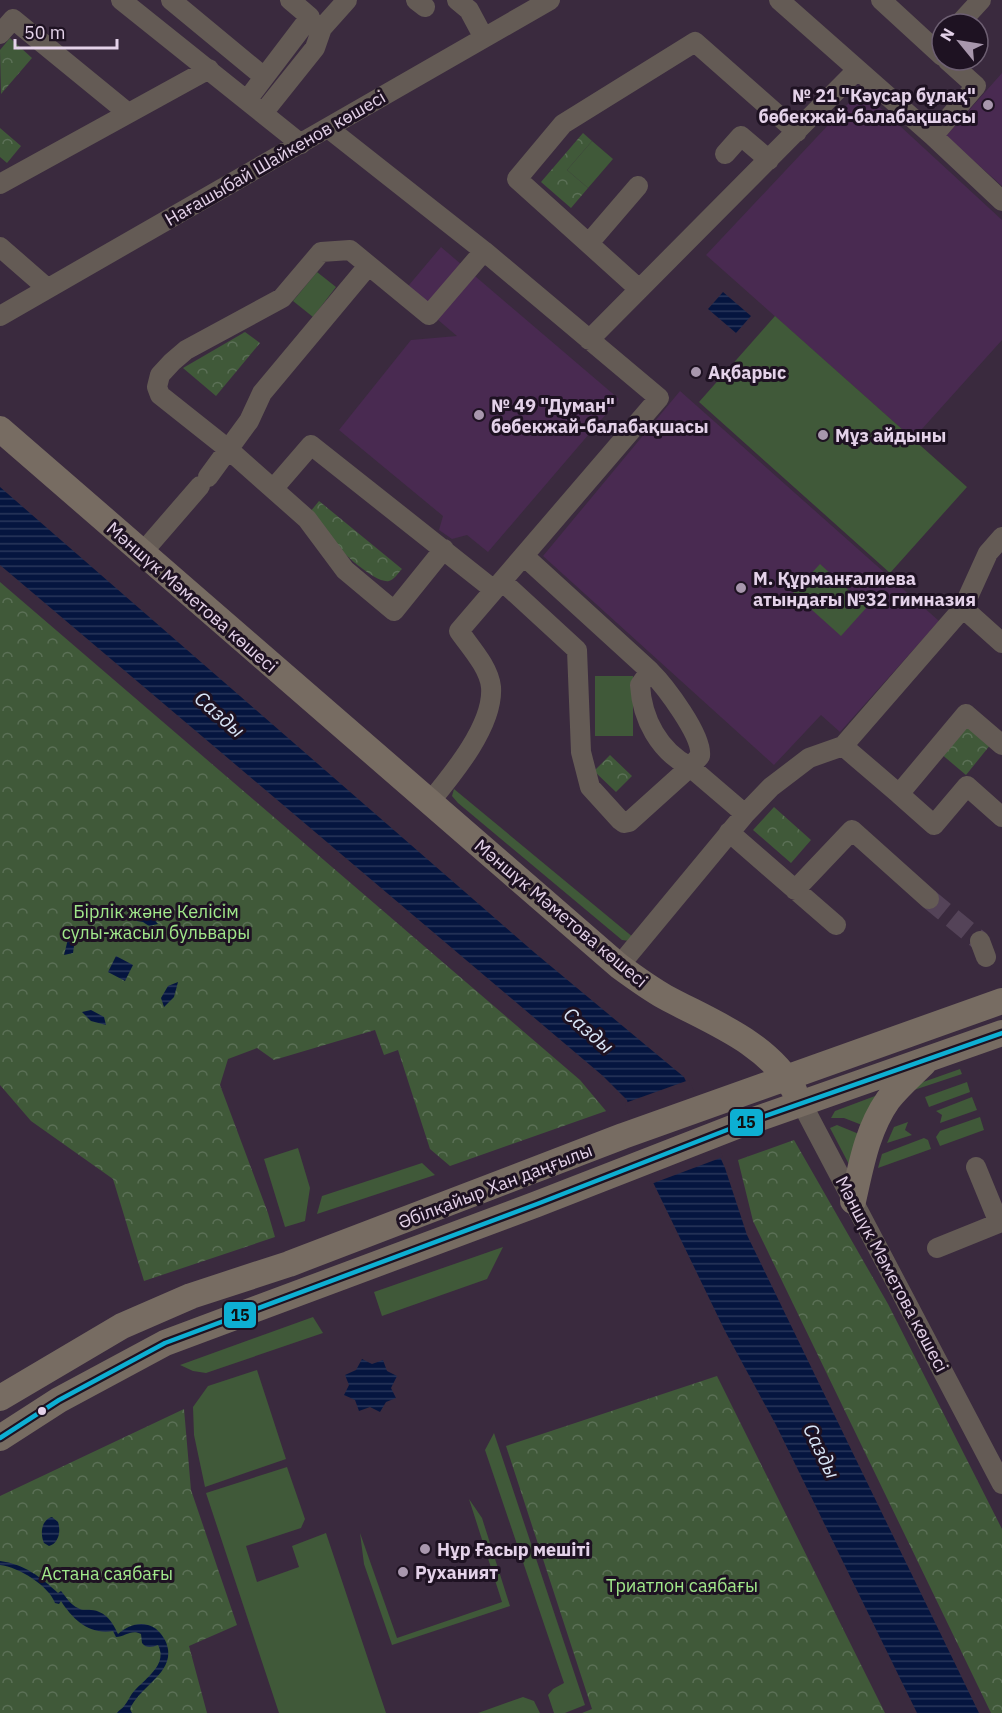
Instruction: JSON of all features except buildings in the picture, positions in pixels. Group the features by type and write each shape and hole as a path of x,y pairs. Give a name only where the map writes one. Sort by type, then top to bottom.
{"main road":[{"name":"Мәншүк Мәметова көшесі","path":"0,429 619,966 666,997 730,1031 762,1053 788,1078 802,1104"},
{"name":"Әбілқайыр Хан даңғылы","path":"0,1398 122,1326 191,1296 290,1264 623,1136 1002,1000"},
{"path":"947,1020 959,1048"},
{"name":"Әбілқайыр Хан даңғылы","path":"0,1438 58,1400 165,1343 410,1252 727,1129 1002,1033"},
{"path":"853,1201 867,1144 878,1118 889,1099 927,1060"},
{"path":"410,1252 442,1232 456,1213 457,1201"},
{"path":"165,1343 191,1296"}],"street":[{"path":"121,0 301,144"},
{"path":"171,0 264,77"},
{"path":"263,113 315,48 322,28 347,0"},
{"path":"457,0 469,10 484,38"},
{"name":"Нағашыбай Шайкенов көшесі","path":"0,316 550,0"},
{"path":"778,0 933,136 1002,201"},
{"path":"881,0 930,42"},
{"path":"970,12 981,0"},
{"path":"247,100 310,17 296,2"},
{"path":"0,34 13,19 128,113"},
{"path":"639,290 517,179 563,124 695,42 797,132"},
{"path":"0,184 209,69"},
{"path":"589,339 857,70"},
{"path":"933,136 976,86 962,72"},
{"path":"328,128 484,251 659,398 459,631 478,658 491,686 488,712 462,762 429,803"},
{"path":"725,154 741,136 769,160"},
{"path":"589,243 638,186"},
{"path":"0,247 47,288"},
{"path":"444,549 394,611 345,570 307,519 228,449 160,395 157,387 160,375 186,350 282,298 321,252 350,250 429,315 484,251"},
{"path":"142,553 204,482 249,421 262,393 368,266"},
{"path":"273,489 311,445 444,549 498,586 577,650 581,752 589,784 620,820 624,823 629,822 690,767 700,756 700,744 669,694 650,671 524,556"},
{"path":"619,966 729,832 771,787 809,758 843,746 963,608 988,553 1002,537"},
{"path":"963,608 1002,643"},
{"path":"650,671 640,685 641,699 653,732 670,756 690,767 745,814"},
{"path":"899,794 966,714 1002,745"},
{"path":"843,746 934,825 967,786 1002,817"},
{"path":"795,890 852,830 929,899"},
{"path":"729,832 836,925"},
{"name":"Мәншүк Мәметова көшесі","path":"802,1104 997,1462 1002,1484"},
{"path":"937,1248 999,1223 976,1167"}],"shaded area":[{"name":"№ 21 \"Кәусар бұлақ\" бөбекжай-балабақшасы","path":"1002,73 1002,186 946,136"},
{"path":"861,90 1002,220 1002,340 913,439 706,255"},
{"name":"№ 49 \"Думан\" бөбекжай-балабақшасы","path":"441,247 619,399 488,552 467,535 452,539 439,530 443,516 339,430 411,340 457,336 404,291"},
{"name":"М. Құрманғалиева атындағы №32 гимназия","path":"680,391 939,621 840,732 821,715 774,765 543,556"}],"green space":[{"path":"10,38 32,58 1,94 0,50"},
{"path":"0,128 21,146 7,163 0,157"},
{"path":"583,133 592,141 567,170 588,188 571,208 541,182"},
{"path":"592,141 613,159 588,188 567,170"},
{"path":"317,272 336,287 313,317 293,301"},
{"path":"775,316 967,487 890,573 699,402"},
{"path":"245,332 260,343 216,396 183,368"},
{"path":"319,501 402,569 394,578 383,581 376,578 332,542 310,512"},
{"path":"820,564 867,607 841,636 793,593"},
{"name":"Бірлік және Келісім сулы-жасыл бульвары","path":"0,582 580,1080 606,1111 450,1166 430,1149 398,1050 384,1055 375,1030 274,1060 257,1048 228,1059 220,1085 275,1237 144,1281 113,1179 31,1121 0,1085"},
{"path":"595,676 633,676 633,736 595,736"},
{"path":"966,722 991,744 966,775 940,753"},
{"path":"610,755 632,776 616,792 594,771"},
{"path":"454,789 634,938 629,941 622,940 458,803 452,796"},
{"path":"774,807 811,840 791,863 753,830"},
{"path":"960,1069 962,1074 911,1091 909,1087"},
{"path":"967,1082 970,1092 929,1107 925,1097"},
{"path":"883,1093 862,1125 844,1118 831,1118 835,1111"},
{"path":"972,1097 977,1110 940,1123 942,1115 936,1111"},
{"path":"980,1117 984,1130 940,1146 936,1137 940,1131"},
{"path":"908,1122 905,1130 912,1135 887,1143 894,1127"},
{"path":"837,1125 859,1134 853,1172 830,1128"},
{"path":"924,1138 928,1140 931,1149 878,1168 882,1154"},
{"path":"794,1140 888,1304 1002,1529 1002,1713 991,1713 753,1221 738,1160"},
{"path":"298,1148 310,1188 305,1221 285,1227 264,1159"},
{"path":"422,1163 435,1175 317,1214 322,1196"},
{"path":"503,1247 487,1279 382,1316 374,1292"},
{"path":"313,1317 323,1333 206,1373 193,1371 180,1365"},
{"path":"257,1370 286,1459 205,1487 194,1435 193,1407 208,1386"},
{"name":"Триатлон саябағы","path":"717,1376 885,1713 582,1713 592,1709 506,1446"},
{"name":"Астана саябағы","path":"184,1409 191,1490 237,1625 189,1646 207,1713 0,1713 0,1496"},
{"path":"494,1433 585,1705 565,1713 554,1713 548,1695 564,1683 485,1450"},
{"path":"287,1467 305,1519 301,1528 246,1546 257,1582 299,1567 292,1546 326,1533 386,1713 279,1713 206,1493"},
{"path":"469,1499 482,1518 510,1606 392,1645 364,1564 360,1533 397,1638 502,1602"},
{"path":"523,1697 534,1701 540,1713 478,1713"}],"water":[{"path":"723,292 751,316 736,333 708,309"},
{"name":"Сазды","path":"0,487 535,953 684,1077 725,1168 747,1235 979,1713 917,1713 776,1425 725,1331 649,1174 627,1100 603,1076 0,565"},
{"path":"140,911 152,917 158,924 149,926 137,921 135,912"},
{"path":"77,932 79,941 74,946 73,953 64,955 68,939"},
{"path":"116,956 133,965 125,981 108,972"},
{"path":"178,982 174,997 164,1007 161,998 168,986"},
{"path":"91,1010 104,1017 106,1025 91,1021 82,1012"},
{"path":"362,1359 372,1364 383,1360 387,1371 397,1376 391,1388 396,1398 386,1402 380,1412 370,1407 359,1411 355,1400 344,1395 349,1385 345,1375 356,1370"},
{"path":"52,1517 58,1522 59,1533 55,1542 49,1546 44,1543 42,1532 46,1521"},
{"path":"0,1561 32,1572 58,1593 61,1591 78,1608 105,1615 118,1634 128,1627 140,1624 151,1626 160,1633 168,1651 167,1660 157,1677 135,1700 130,1709 132,1713 117,1713 158,1664 160,1652 158,1645 146,1646 142,1643 141,1634 131,1633 116,1637 113,1631 97,1631 83,1625 61,1601 59,1604 55,1603 40,1584 16,1569 0,1565"}],"pier":[{"path":"689,1080 723,1157 651,1184 646,1175 625,1103"}],"tunnel":[{"path":"929,899 980,941"}],"transit line":[{"name":"15","path":"0,1438 59,1400 165,1343 537,1204 737,1126 1002,1033"}],"place":[{"name":"№ 21 \"Кәусар бұлақ\" бөбекжай-балабақшасы","path":"988,105"},
{"name":"Ақбарыс","path":"696,372"},
{"name":"№ 49 \"Думан\" бөбекжай-балабақшасы","path":"479,415"},
{"name":"Мұз айдыны","path":"823,435"},
{"name":"М. Құрманғалиева атындағы №32 гимназия","path":"741,588"},
{"name":"Нұр Ғасыр мешіті","path":"425,1549"},
{"name":"Руханият","path":"403,1572"}]}
